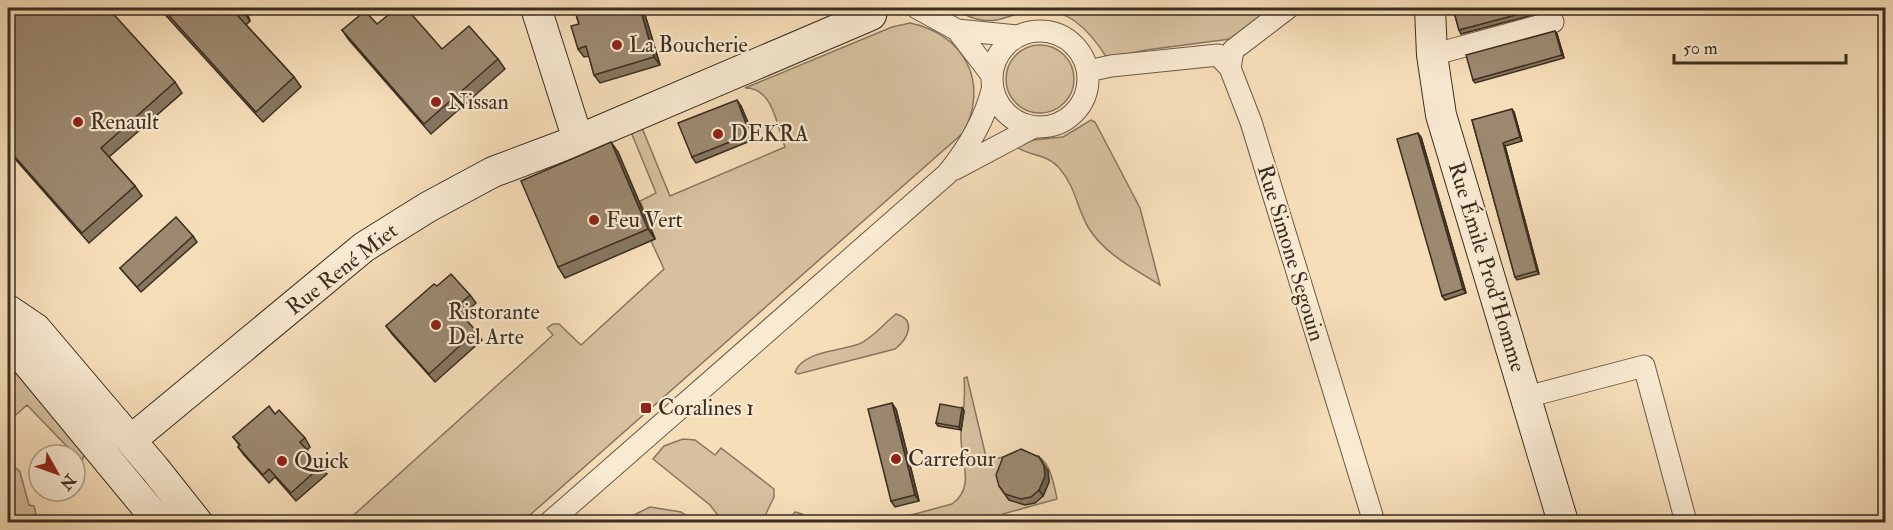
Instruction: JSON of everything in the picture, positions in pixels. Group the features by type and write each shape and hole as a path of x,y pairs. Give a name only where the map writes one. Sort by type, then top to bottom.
{"street":[{"path":"536,8 578,140"},
{"name":"Rue René Miet","path":"131,440 364,247 428,207 493,172 578,140 871,15 873,8"},
{"path":"917,8 957,30 1017,36"},
{"path":"1230,68 1233,50 1288,8"},
{"name":"Rue Émile Prod'Homme","path":"1430,8 1432,55 1441,116 1563,522"},
{"path":"1432,55 1553,22"},
{"path":"947,174 973,138 985,114 992,82 996,57 1003,47 1017,36 1035,30 1059,34 1078,48 1088,70 1085,96 1073,115 1053,125 1034,126 1011,118 1002,110 992,82 957,30"},
{"path":"1088,70 1218,55 1230,68"},
{"name":"Rue Simone Segouin","path":"1230,68 1251,122 1374,522"},
{"path":"550,522 947,174 1034,126"},
{"path":"8,310 36,329 131,440 197,522"},
{"path":"8,343 21,355 109,459 159,522"},
{"path":"1526,397 1644,366 1686,522"}],"shaded area":[{"path":"952,8 1271,8 1230,39 1146,50 1107,58 1092,37 1075,21 1053,11 1028,11 988,21 970,17"},
{"path":"910,23 929,29 945,38 958,50 967,64 973,80 974,97 971,115 963,133 522,522 346,522 553,335 547,328 553,324 559,324 581,345 664,269 651,241 655,238 640,201 656,193 631,132 642,128 670,196 785,147 768,101 754,89 745,88 892,27"},
{"path":"1040,45 1053,48 1064,55 1071,66 1074,79 1071,92 1064,103 1053,110 1040,113 1027,110 1016,103 1009,92 1006,79 1009,66 1016,55 1027,48"},
{"path":"1091,120 1095,122 1140,208 1160,285 1111,253 1095,237 1084,220 1069,183 1060,169 1048,160 1016,146 1032,140 1063,137"},
{"path":"896,314 907,321 908,330 904,340 895,349 798,374 795,372 799,365 814,356 859,344"},
{"path":"8,363 78,443 64,443 27,405 8,422"},
{"path":"967,377 987,461 1017,454 1037,456 1049,469 1057,499 1003,514 1005,522 885,522 952,504 964,489 965,471 961,433 964,378"},
{"path":"683,439 695,440 715,455 721,448 774,489 774,497 762,522 723,522 710,505 653,459 664,446"},
{"path":"8,450 14,456 15,467 20,472 27,503 34,506 38,522 14,522 8,506"},
{"path":"650,507 681,512 695,522 620,522"},
{"path":"795,512 802,514 813,522 786,522"}],"building":[{"name":"Renault","path":"8,8 108,8 175,82 101,148 135,186 82,233 8,149"},
{"path":"162,8 242,8 243,11 238,16 294,77 256,112"},
{"name":"Nissan","path":"397,8 406,8 442,49 469,26 498,59 424,124 342,30 365,11 377,24"},
{"name":"La Boucherie","path":"574,8 640,8 654,57 594,75 586,46 578,49 571,26 579,24"},
{"path":"1453,8 1542,8 1459,30"},
{"path":"1555,31 1562,55 1473,80 1466,55"},
{"name":"DEKRA","path":"737,100 750,134 692,157 678,123"},
{"path":"1512,109 1520,137 1503,143 1537,271 1515,277 1472,120"},
{"path":"1418,133 1463,289 1442,296 1397,139"},
{"name":"Feu Vert","path":"611,142 648,229 558,267 521,181"},
{"path":"176,217 193,236 137,287 120,268"},
{"name":"Ristorante Del Arte","path":"451,274 470,295 456,308 476,331 429,374 386,326 434,284 437,286"},
{"name":"Carrefour","path":"892,403 915,495 891,501 868,409"},
{"path":"940,404 962,408 959,427 936,423"},
{"name":"Quick","path":"269,406 275,414 279,410 305,438 300,442 321,466 291,493 269,469 263,475 238,447 240,445 233,437"},
{"path":"1021,449 1039,457 1044,466 1045,476 1039,490 1031,497 1021,499 1005,494 999,486 996,475 1003,457"}],"place":[{"name":"La Boucherie","path":"617,45"},
{"name":"Nissan","path":"436,102"},
{"name":"Renault","path":"78,122"},
{"name":"DEKRA","path":"718,134"},
{"name":"Feu Vert","path":"594,220"},
{"name":"Ristorante Del Arte","path":"436,325"},
{"name":"Coralines 1","path":"646,408"},
{"name":"Carrefour","path":"896,459"},
{"name":"Quick","path":"282,461"}]}
